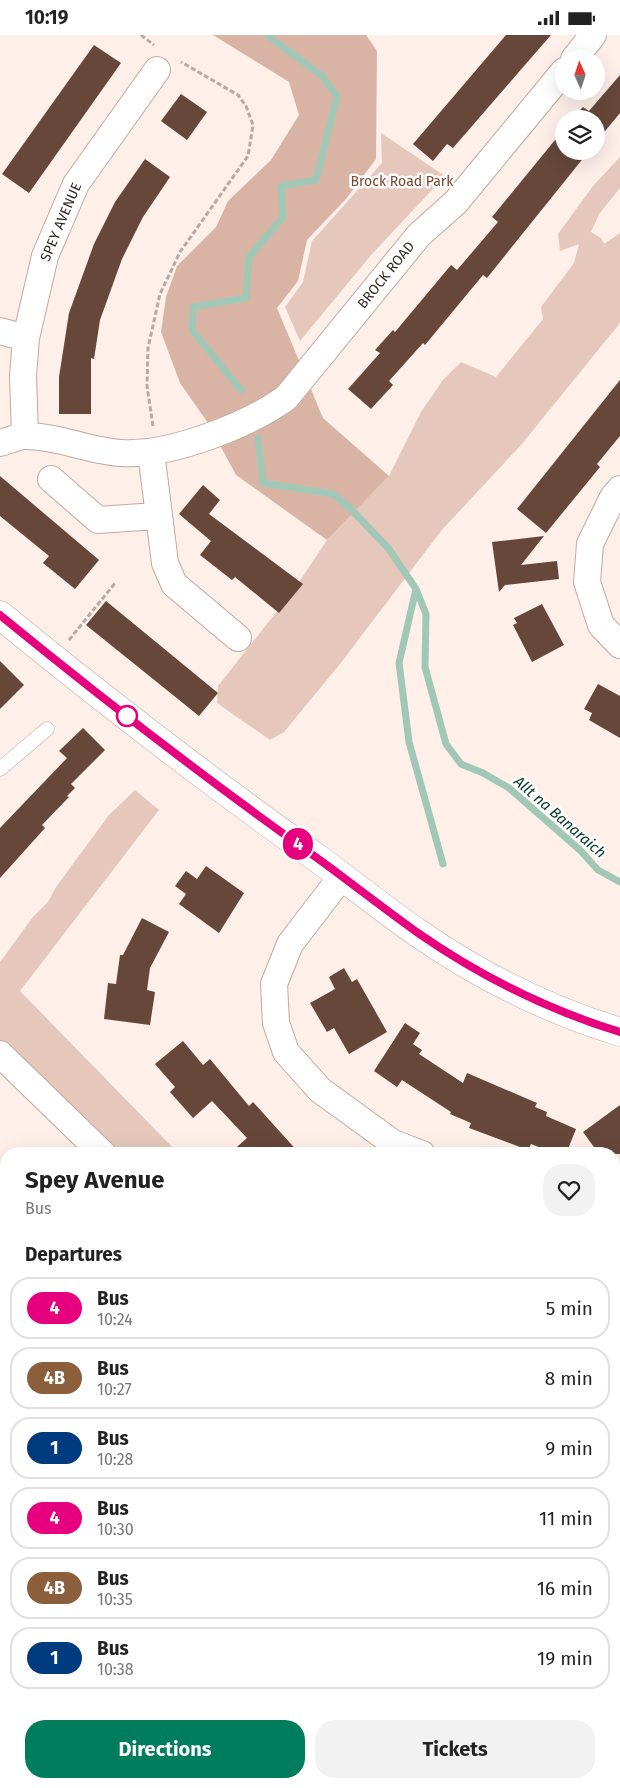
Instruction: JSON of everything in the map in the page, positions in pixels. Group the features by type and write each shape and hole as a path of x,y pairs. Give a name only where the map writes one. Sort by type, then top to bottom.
{"street":[{"path":"581,50 593,35"},
{"name":"SPEY AVENUE","path":"25,436 23,376 26,337 45,256 76,184 162,58"},
{"name":"BROCK ROAD","path":"25,436 120,453 152,442 183,445 238,425 268,410 286,398 419,235 456,202 555,82"},
{"path":"0,331 26,337"},
{"path":"0,443 25,436"},
{"path":"152,442 164,563 174,584 238,638"},
{"path":"51,479 98,520 158,516"},
{"path":"620,489 613,497 590,544 587,582 601,625 620,645"},
{"path":"0,615 246,807 418,933 486,976 580,1020 620,1032"},
{"path":"342,876 290,945 274,984 276,1023 286,1052 320,1090 393,1143 404,1147"},
{"path":"0,1055 96,1147"}],"lane":[{"path":"0,769 47,729"}],"path":[{"path":"141,35 162,58 238,95 246,106 253,125 248,156 180,252 160,294 148,357 147,385 152,442"},
{"path":"63,647 116,582"}],"green space":[{"name":"Brock Road Park","path":"381,133 445,176 372,254 300,341 285,307 303,282 312,241 382,163"},
{"path":"620,157 620,188 599,214 591,232 601,238 604,244 620,233 620,323 521,445 441,531 340,664 284,732 270,740 217,703 218,686 293,591 327,540 389,476 421,412 443,380 461,362 496,377 543,319 541,307 574,263 579,244 560,251 558,234 593,186"},
{"path":"135,790 159,810 20,991 172,1147 114,1147 0,1040 0,962 33,917 48,902 56,887 109,815"}],"shaded area":[{"path":"213,35 366,35 377,51 376,159 346,199 307,240 298,281 277,308 323,418 389,476 327,540 236,475 208,423 180,383 161,332 166,297 177,266 216,227 228,201 271,160 299,115 289,82"}],"building":[{"path":"506,35 551,35 453,148 447,144 433,161 413,144"},
{"path":"94,45 121,63 29,193 2,174"},
{"path":"620,75 620,113 605,131 605,110 590,110 598,100 605,100 605,92"},
{"path":"181,94 207,112 187,140 161,121"},
{"path":"555,140 555,160 582,160 487,278 483,275 425,345 423,343 389,381 393,385 371,409 348,389 380,353 375,350 393,330 395,332 451,265 457,270 498,222 492,217"},
{"path":"145,159 170,177 143,217 122,259 100,320 94,359 91,358 91,414 59,414 59,377 69,313 94,244 115,202"},
{"path":"620,380 620,436 597,464 600,467 546,533 517,509"},
{"path":"0,476 99,560 75,589 43,563 49,556 0,516"},
{"path":"203,485 220,500 209,514 303,584 279,613 235,577 232,580 200,555 211,541 179,514"},
{"path":"544,536 521,565 557,561 559,579 505,585 499,592 492,542"},
{"path":"106,601 218,693 199,716 86,625"},
{"path":"542,604 564,645 532,662 513,625 517,623 514,618"},
{"path":"0,661 24,685 0,709"},
{"path":"598,684 620,696 620,738 589,720 592,713 584,709"},
{"path":"83,728 105,750 71,784 75,788 67,796 69,797 42,825 45,828 0,878 0,828 67,758 59,751"},
{"path":"206,866 244,893 219,933 179,904 186,894 175,886 186,871 197,879"},
{"path":"142,918 169,932 150,968 147,990 155,992 150,1025 104,1019 108,983 116,984 120,955 123,955"},
{"path":"344,968 352,982 357,979 387,1032 349,1054 334,1028 327,1032 310,1003 335,989 329,977"},
{"path":"405,1023 420,1033 413,1044 422,1050 419,1054 463,1083 467,1073 537,1103 535,1107 547,1112 546,1116 576,1129 569,1147 538,1147 531,1144 530,1147 520,1147 469,1128 471,1123 450,1114 451,1112 402,1080 397,1087 374,1071"},
{"path":"183,1041 203,1065 210,1059 249,1106 253,1102 294,1147 237,1147 247,1138 212,1101 193,1118 170,1092 175,1087 155,1064"},
{"path":"620,1105 620,1147 594,1147 583,1132"}],"waterway":[{"name":"Allt na Banaraich","path":"241,390 192,330 193,307 246,298 249,257 283,217 281,186 316,180 337,96 322,76 267,35"},
{"name":"Allt na Banaraich","path":"258,438 263,483 333,494 349,507 389,549 416,589 426,614 425,667 446,744 461,764 483,773 509,788 580,850 598,870 620,882"},
{"path":"416,589 399,663 409,742 443,864"}],"bus line":[{"name":"4","path":"0,615 64,667 246,807 418,933 486,976 531,999 580,1020 620,1032"}]}
